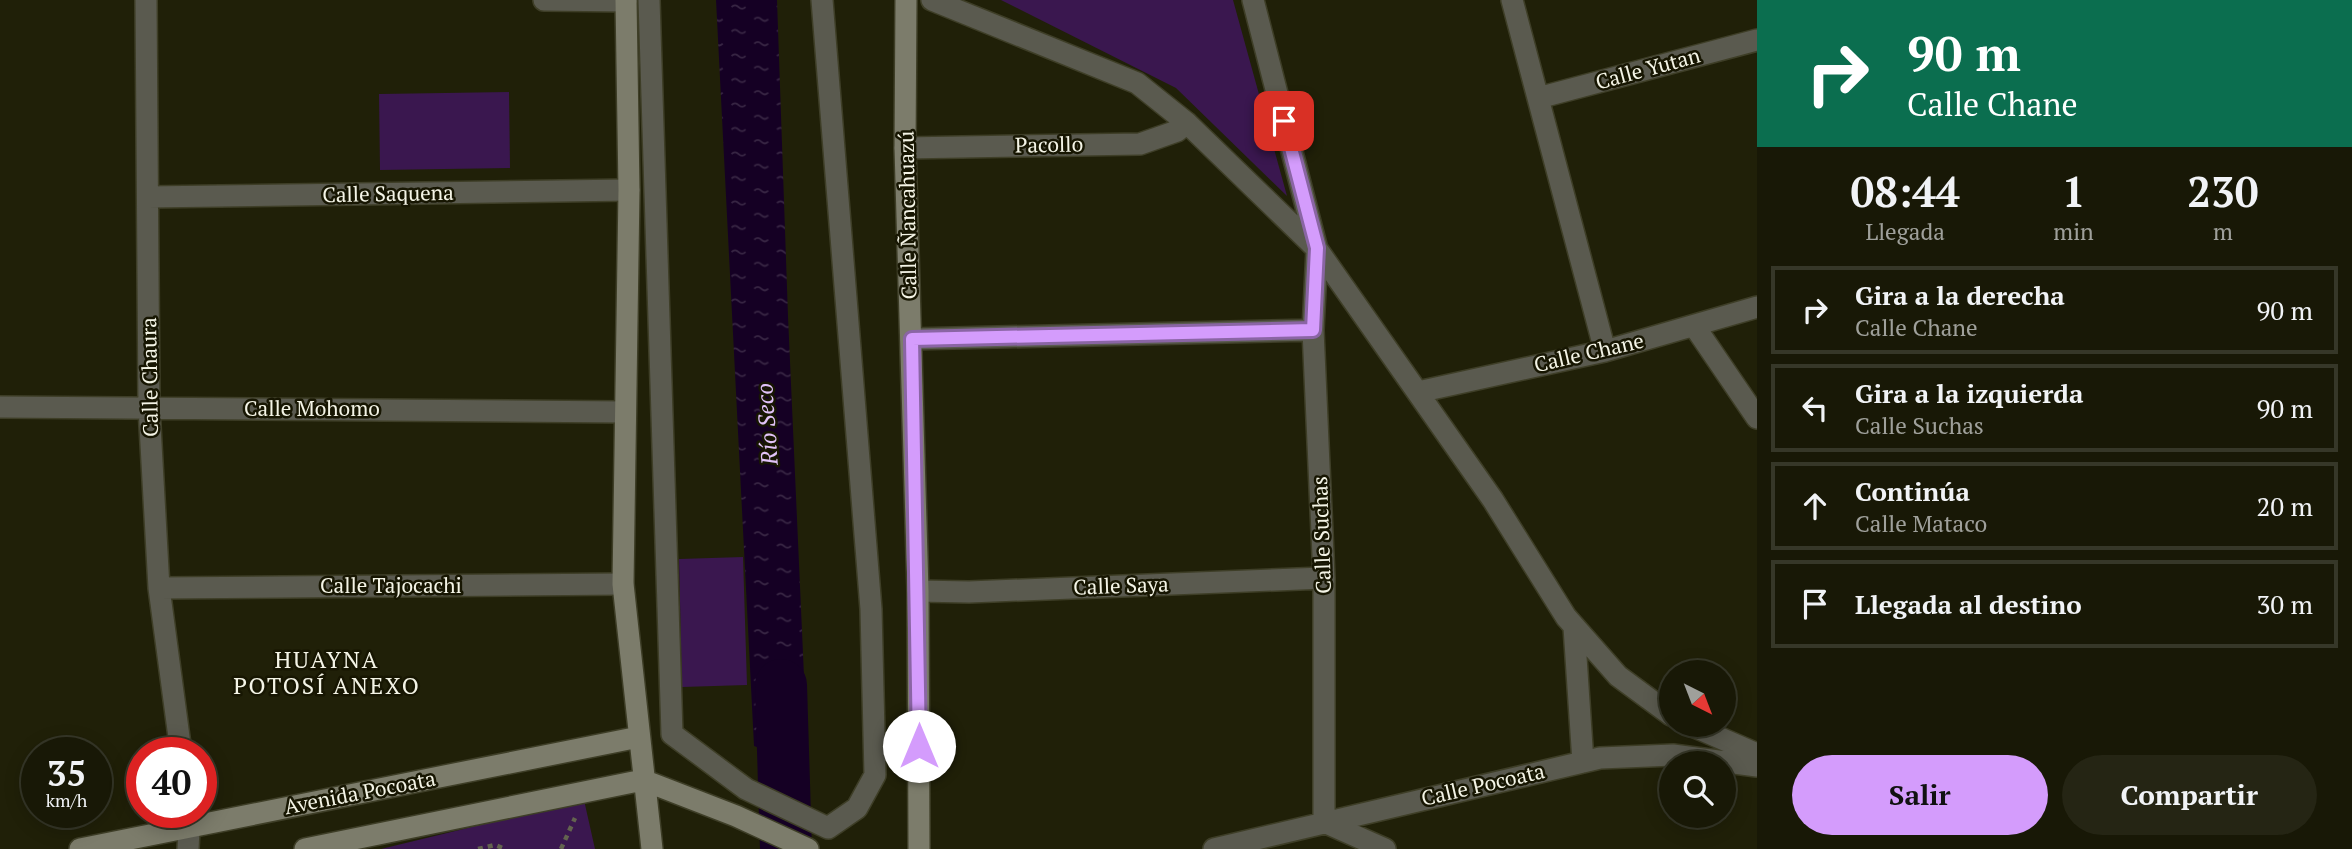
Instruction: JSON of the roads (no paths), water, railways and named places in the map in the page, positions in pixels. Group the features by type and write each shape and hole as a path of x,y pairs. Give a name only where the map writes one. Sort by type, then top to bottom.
{"street":[{"name":"Calle Chaura","path":"146,0 149,408 159,588 179,737"},
{"path":"544,0 626,1 629,190 623,584 652,849"},
{"path":"649,0 671,734 746,789 828,828 857,808 874,775 871,609 822,0"},
{"name":"Calle Ñancahuazú","path":"906,0 905,148 918,590 919,849"},
{"path":"932,0 1137,83 1187,123 1317,248 1418,392 1574,627 1618,676 1659,706"},
{"path":"1254,0 1317,248"},
{"path":"1512,0 1605,351"},
{"name":"Calle Yutan","path":"1538,97 1757,40"},
{"name":"Pacollo","path":"905,148 1140,144 1177,131 1187,123"},
{"name":"Calle Saquena","path":"148,197 629,190"},
{"name":"Calle Suchas","path":"1317,248 1313,330 1324,578 1324,822"},
{"name":"Calle Chane","path":"1418,392 1605,351 1757,307"},
{"path":"1695,327 1757,418"},
{"path":"912,339 1313,330"},
{"name":"Calle Mohomo","path":"0,407 624,412"},
{"name":"Calle Saya","path":"918,590 969,592 1324,578"},
{"name":"Calle Tajocachi","path":"159,588 623,584"},
{"path":"1574,627 1583,762"},
{"name":"Avenida Pocoata","path":"217,814 639,737"},
{"path":"1718,737 1757,754"},
{"name":"Calle Pocoata","path":"1214,849 1600,758 1673,755 1757,766"},
{"path":"643,780 736,816 807,849"},
{"name":"Avenida Pocoata","path":"305,849 643,780"},
{"path":"1324,822 1385,849"},
{"name":"Avenida Pocoata","path":"80,849 157,828"},
{"path":"188,849 189,828"}],"water":[{"path":"716,0 777,0 808,766 754,746"}],"waterway":[{"name":"Río Seco","path":"781,685 786,849"}],"district":[{"name":"HUAYNA POTOSÍ ANEXO","path":"327,673"}]}
